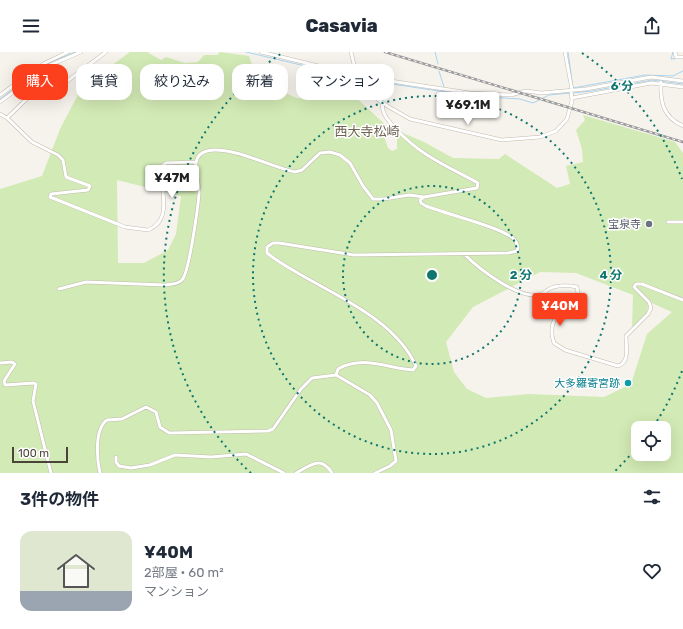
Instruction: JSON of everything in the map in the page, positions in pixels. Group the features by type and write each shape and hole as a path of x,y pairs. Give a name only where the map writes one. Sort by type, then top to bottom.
{"street":[{"path":"0,95 46,62 68,52"},
{"path":"53,64 81,52"},
{"path":"68,80 106,52"},
{"path":"261,52 306,64"},
{"path":"351,52 354,64"},
{"path":"378,100 410,119 466,133 507,140 540,137 556,131 567,119 571,93 565,52"},
{"path":"675,52 676,57 683,57"},
{"path":"571,93 646,78 683,87"},
{"path":"394,83 479,94 511,95 524,91 541,93 571,93 661,81 683,81"},
{"path":"661,81 660,94 667,115 672,121 683,126"},
{"path":"0,102 12,93"},
{"path":"7,118 26,100"},
{"path":"59,289 86,282 175,284 181,282 184,278 189,259 199,194 196,162 199,156 205,151 223,149 287,170 299,172 320,153 330,152 340,155 350,163 363,186 373,199 384,199 409,195 424,197 474,190 477,188 478,183 418,150 385,116 382,103"},
{"path":"0,114 7,118 32,142 58,155 62,160 66,177 90,186 88,190 51,194 50,197 125,227 148,230 158,222 165,200 162,165 166,163 196,162"},
{"path":"336,376 338,369 358,362 370,362 413,370 416,366 401,343 374,319 280,262 267,253 267,247 269,244 279,243 354,255 508,253 517,251 518,247 514,239 503,233 426,206 421,203 420,200 424,197"},
{"path":"668,222 683,222"},
{"path":"464,254 488,274 517,291 535,295 541,294 551,288 567,286 577,287 578,293 553,320 552,337 554,343 565,350 618,366 622,365 626,357 626,336 648,314 651,308 649,302 634,287 636,284 642,284 683,300"},
{"path":"0,363 12,362 15,364 4,381 5,385 36,384 33,401 51,473"},
{"path":"100,473 97,450 101,428 107,420 122,419 146,407 156,412 160,427 169,433 271,430 287,411 301,389 312,378 336,376 370,395 377,403 390,430 396,461 390,466 375,473"},
{"path":"116,457 116,462 119,466 131,468 150,465 175,455 210,457 246,454 284,473"},
{"path":"296,473 315,463 322,462 328,466 332,473"}],"green space":[{"path":"130,52 147,52 161,60 166,57 185,63 198,62 204,55 217,55 220,52 249,56 252,64 232,64 232,100 288,100 288,94 296,98 296,100 359,100 390,129 384,136 388,148 392,151 397,149 397,139 403,133 424,142 453,158 499,159 505,154 557,188 570,184 566,166 583,162 582,149 576,130 585,120 583,115 675,142 683,153 683,473 0,473 0,189 42,176 60,129 76,98 76,100 132,100 132,64 114,64","holes":["117,180 181,196 176,234 168,250 144,263 118,263","540,272 576,273 633,295 632,327 642,319 648,310 647,301 672,312 647,334 631,384 604,397 528,394 486,398 467,389 454,372 446,342 473,307"]}],"waterway":[{"path":"0,99 47,64 75,52"},
{"path":"246,52 297,64"},
{"path":"435,52 438,64"},
{"path":"568,52 573,88"},
{"path":"673,52 671,59 682,58"},
{"path":"439,71 444,87"},
{"path":"573,88 645,75 673,76 683,71"},
{"path":"573,93 652,80 683,84"},
{"path":"394,84 472,96 520,99 533,103 549,95 570,93"}],"railway":[{"path":"385,52 683,142"}],"place":[{"name":"宝泉寺","path":"649,224"},
{"name":"大多羅寄宮跡","path":"628,383"}],"district":[{"name":"西大寺松崎","path":"367,131"}]}
